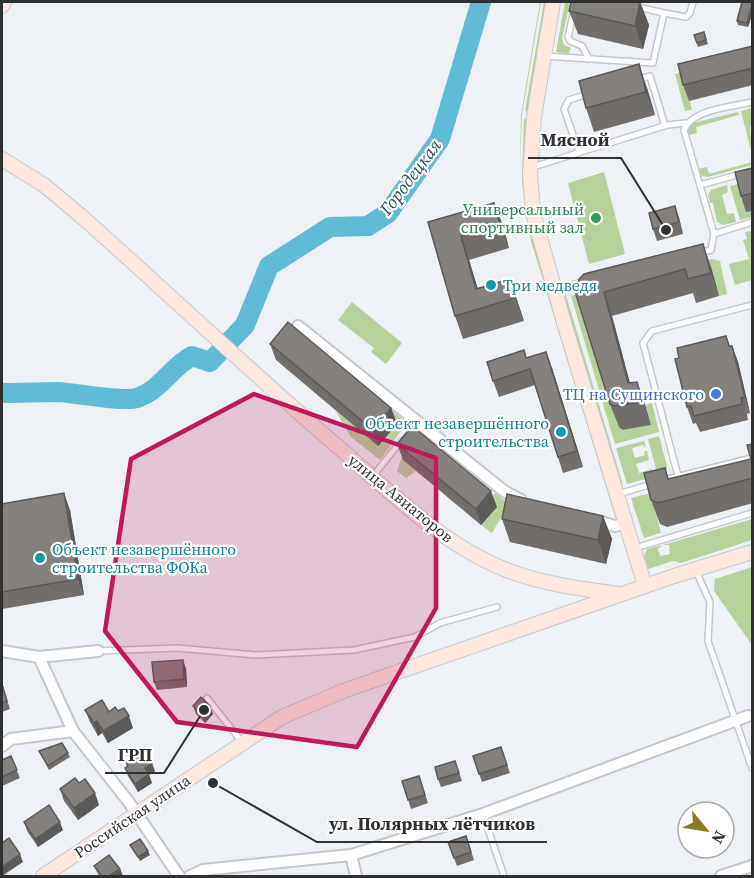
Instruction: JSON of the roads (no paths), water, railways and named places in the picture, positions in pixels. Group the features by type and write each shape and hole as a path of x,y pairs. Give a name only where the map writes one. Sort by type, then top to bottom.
{"street":[{"path":"2,6 4,2"},
{"path":"553,2 534,117 530,167 533,213 554,290 645,586"},
{"name":"улица Авиаторов","path":"2,159 44,186 81,216 372,477 448,537 503,569 531,579 621,594 753,552"},
{"path":"298,326 415,424 504,491 529,503"},
{"path":"578,516 615,526 626,523"},
{"name":"Российская улица","path":"44,876 282,717 342,691 621,594"},
{"path":"2,651 39,657 98,651"},
{"path":"39,657 73,731 136,813 179,876"},
{"path":"190,876 203,870 351,855 483,814 748,716"},
{"path":"2,746 10,739 73,731"},
{"path":"351,855 356,876"},
{"path":"721,876 753,866"}],"lane":[{"path":"576,2 568,37 570,41 582,46 589,59"},
{"path":"626,2 626,4 686,17 690,13 693,2"},
{"path":"543,56 653,63 664,13"},
{"path":"645,63 664,126"},
{"path":"630,82 650,76"},
{"path":"579,153 565,114 566,105 569,100 600,90"},
{"path":"530,167 664,126 686,123 695,116 753,102"},
{"path":"686,123 684,130 714,234 711,250 689,255"},
{"path":"700,185 753,171"},
{"path":"714,234 753,222"},
{"path":"554,290 590,280"},
{"path":"678,476 643,343 645,337 652,332 753,305"},
{"path":"372,477 407,435"},
{"path":"617,495 678,476 753,458"},
{"path":"633,548 753,513"},
{"path":"696,569 710,602 708,641 753,768"},
{"path":"98,651 177,648 275,655 354,650 415,637 440,623 497,607"},
{"path":"207,698 242,742"},
{"path":"483,814 504,876"}],"waterway":[{"name":"Городецкая","path":"2,393 58,392 110,398 137,398 160,384 192,356 210,362 245,325 269,266 330,227 368,226 388,213 440,139 481,2"}],"place":[{"name":"Универсальный спортивный зал","path":"596,218"},
{"name":"Мясной","path":"666,230"},
{"name":"Три медведя","path":"491,285"},
{"name":"ТЦ на Сущинского","path":"716,394"},
{"name":"Объект незавершённого строительства","path":"561,432"},
{"name":"Объект незавершённого строительства ФОКа","path":"40,558"},
{"name":"ГРП","path":"204,710"},
{"name":"ул. Полярных лётчиков","path":"213,783"}]}
